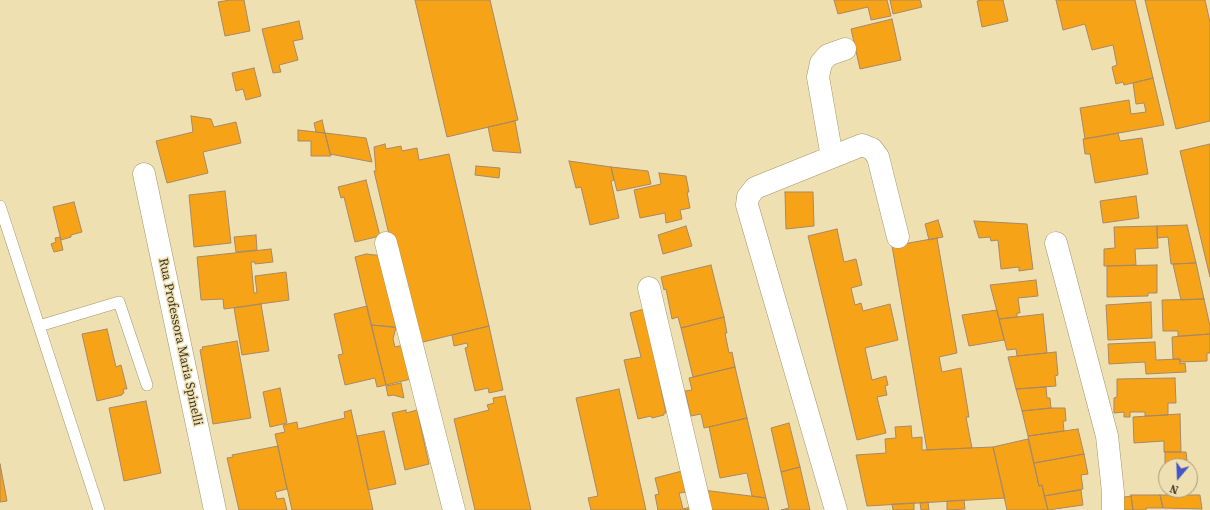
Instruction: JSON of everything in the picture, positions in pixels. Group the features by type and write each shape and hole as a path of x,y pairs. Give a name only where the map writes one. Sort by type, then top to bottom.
{"street":[{"path":"832,157 818,76 821,64 828,55 845,49"},
{"path":"836,510 747,206 748,197 755,188 862,144 872,149 878,157 898,237"},
{"name":"Rua Professora Maria Spinelli","path":"144,174 215,510"},
{"path":"386,243 454,510"},
{"path":"1056,244 1107,436 1113,492 1113,510"},
{"path":"650,288 701,510"}],"lane":[{"path":"0,206 99,510"},
{"path":"39,326 119,302 147,385"}],"building":[{"path":"244,0 250,31 225,36 218,2"},
{"path":"415,0 490,0 518,120 447,137"},
{"path":"834,0 887,0 891,16 871,20 868,7 838,14"},
{"path":"890,0 920,0 922,7 893,14"},
{"path":"1003,0 1008,21 982,27 977,1"},
{"path":"1056,0 1135,0 1153,78 1124,85 1123,82 1116,84 1112,67 1117,65 1113,45 1092,50 1085,24 1063,30"},
{"path":"1145,0 1205,0 1210,22 1210,121 1176,129"},
{"path":"892,19 901,60 860,69 851,29"},
{"path":"299,21 303,39 293,41 298,60 279,65 281,72 273,73 262,29"},
{"path":"254,68 261,96 246,100 243,89 236,91 232,73"},
{"path":"1153,78 1164,125 1085,139 1080,108 1129,100 1131,114 1146,112 1144,103 1136,104 1133,83"},
{"path":"191,116 211,119 214,127 236,122 241,143 203,152 208,173 167,183 156,141 193,132"},
{"path":"322,120 325,133 316,132 314,123"},
{"path":"515,121 521,153 493,151 488,127"},
{"path":"298,130 325,133 331,156 311,156 311,141 298,141"},
{"path":"325,133 366,138 372,162 330,154"},
{"path":"1118,133 1120,141 1142,138 1148,174 1095,183 1090,154 1085,154 1083,139"},
{"path":"385,144 386,149 401,146 402,151 417,148 419,160 449,154 489,326 415,344 374,171 376,171 374,147"},
{"path":"1210,144 1210,277 1180,151"},
{"path":"569,161 611,167 614,180 611,181 619,218 590,225 581,187 576,188"},
{"path":"476,166 500,168 499,178 475,175"},
{"path":"611,167 648,171 651,184 617,191"},
{"path":"659,173 686,176 690,208 680,210 682,219 666,223 665,213 640,218 634,190 661,184"},
{"path":"366,180 380,236 355,242 344,197 341,198 338,187"},
{"path":"225,191 231,243 194,247 189,195"},
{"path":"785,192 813,192 814,226 786,229"},
{"path":"1136,196 1139,218 1103,223 1100,201"},
{"path":"74,202 82,232 61,240 53,207"},
{"path":"938,220 943,237 929,240 925,224"},
{"path":"974,221 1027,224 1033,269 1019,271 1019,267 1001,269 998,240 991,241 990,237 979,238"},
{"path":"1187,225 1196,263 1171,264 1168,237 1157,238 1157,226"},
{"path":"686,226 692,246 663,254 658,235"},
{"path":"1157,226 1158,248 1135,249 1136,265 1104,266 1104,249 1115,248 1114,227"},
{"path":"837,229 844,262 856,259 862,285 851,288 855,305 861,303 863,311 890,304 898,340 865,348 872,380 886,376 888,385 885,386 887,395 877,397 886,433 857,440 808,236"},
{"path":"256,235 257,250 236,252 234,237"},
{"path":"60,237 63,250 54,252 51,244 56,242 55,238"},
{"path":"937,238 957,353 939,357 942,372 961,368 969,417 966,417 972,448 927,450 892,246"},
{"path":"271,249 273,262 255,264 255,262 251,262 254,293 257,293 255,276 286,272 289,300 224,309 223,299 201,300 197,257"},
{"path":"366,254 384,256 401,328 371,325 355,257"},
{"path":"1196,263 1204,299 1181,300 1173,264"},
{"path":"711,265 724,317 681,328 678,317 672,319 666,289 664,290 661,277"},
{"path":"1157,265 1157,293 1148,293 1148,296 1107,297 1107,266"},
{"path":"1036,280 1038,296 1018,298 1020,313 1017,313 1017,317 999,319 990,285"},
{"path":"1204,299 1210,326 1210,334 1178,336 1178,331 1163,331 1162,300"},
{"path":"1151,302 1152,338 1108,340 1106,305"},
{"path":"261,304 269,351 242,355 234,308"},
{"path":"367,306 386,385 377,387 375,378 345,385 338,355 343,354 334,314"},
{"path":"644,309 666,413 664,413 664,415 652,418 651,416 638,419 624,360 641,357 630,313"},
{"path":"997,310 1004,340 969,346 962,315"},
{"path":"1043,314 1047,353 1017,356 1016,349 1007,350 999,319"},
{"path":"724,317 727,333 725,333 729,353 732,352 735,367 693,377 681,328"},
{"path":"371,325 396,327 393,339 395,347 403,345 411,379 386,385"},
{"path":"489,326 503,390 489,393 488,388 475,391 465,348 468,347 467,343 454,346 452,335"},
{"path":"107,329 116,367 121,365 127,389 123,389 124,393 122,395 97,401 82,334"},
{"path":"1210,334 1210,353 1207,353 1207,361 1180,362 1180,359 1173,359 1172,337"},
{"path":"237,341 251,418 213,424 200,350 203,349 202,347"},
{"path":"1155,342 1156,360 1180,359 1180,364 1185,363 1186,372 1146,374 1145,362 1109,364 1108,344"},
{"path":"1056,352 1058,375 1055,376 1056,386 1016,389 1008,357"},
{"path":"735,367 747,418 704,428 701,414 691,416 685,391 692,390 689,378"},
{"path":"1175,378 1176,403 1168,403 1168,415 1145,416 1145,412 1130,412 1130,417 1124,417 1124,412 1114,413 1114,398 1117,397 1117,379"},
{"path":"401,383 404,398 393,395 388,396 386,386"},
{"path":"1046,387 1047,398 1050,398 1051,408 1022,411 1016,389"},
{"path":"280,388 287,423 270,427 263,392"},
{"path":"619,389 646,510 591,510 588,498 598,496 576,398"},
{"path":"505,396 531,510 475,510 454,419 489,410 487,405 494,403 493,398"},
{"path":"146,401 161,473 124,481 109,408"},
{"path":"1065,408 1066,421 1063,421 1064,431 1028,436 1022,411"},
{"path":"351,410 373,510 292,510 275,434 285,432 283,425 297,422 298,429 345,418 344,412"},
{"path":"406,410 406,413 417,410 429,464 405,470 392,413"},
{"path":"1180,414 1181,452 1164,452 1164,441 1134,443 1133,417"},
{"path":"747,418 766,498 752,496 747,473 720,478 709,427"},
{"path":"789,423 800,467 781,472 771,428"},
{"path":"911,426 912,438 922,437 922,450 993,447 1005,498 867,506 856,455 886,453 885,439 896,438 895,427"},
{"path":"1078,429 1084,454 1034,463 1028,436"},
{"path":"384,431 396,484 368,490 357,436"},
{"path":"1028,439 1039,486 1042,485 1048,510 1007,510 993,447"},
{"path":"278,446 287,489 275,492 277,499 284,498 287,510 239,510 227,458 233,457 232,455"},
{"path":"1165,452 1186,452 1187,458 1165,458"},
{"path":"1084,454 1088,474 1081,475 1083,489 1044,496 1042,485 1039,486 1034,463"},
{"path":"0,464 7,501 0,502"},
{"path":"800,467 810,510 781,510 789,508 781,472"},
{"path":"682,471 687,492 679,493 683,509 691,507 691,510 658,510 655,495 659,494 655,478"},
{"path":"703,490 766,498 769,510 707,510"},
{"path":"1081,490 1083,505 1048,510 1044,496"},
{"path":"1131,495 1158,495 1158,498 1161,498 1163,508 1133,510"},
{"path":"1198,495 1200,495 1202,509 1163,508 1161,498 1198,498"},
{"path":"1131,496 1133,510 1120,510 1119,498"},
{"path":"964,500 965,509 947,510 947,501"},
{"path":"928,502 929,510 921,510 920,503"},
{"path":"914,503 914,510 893,510 892,504"}]}
